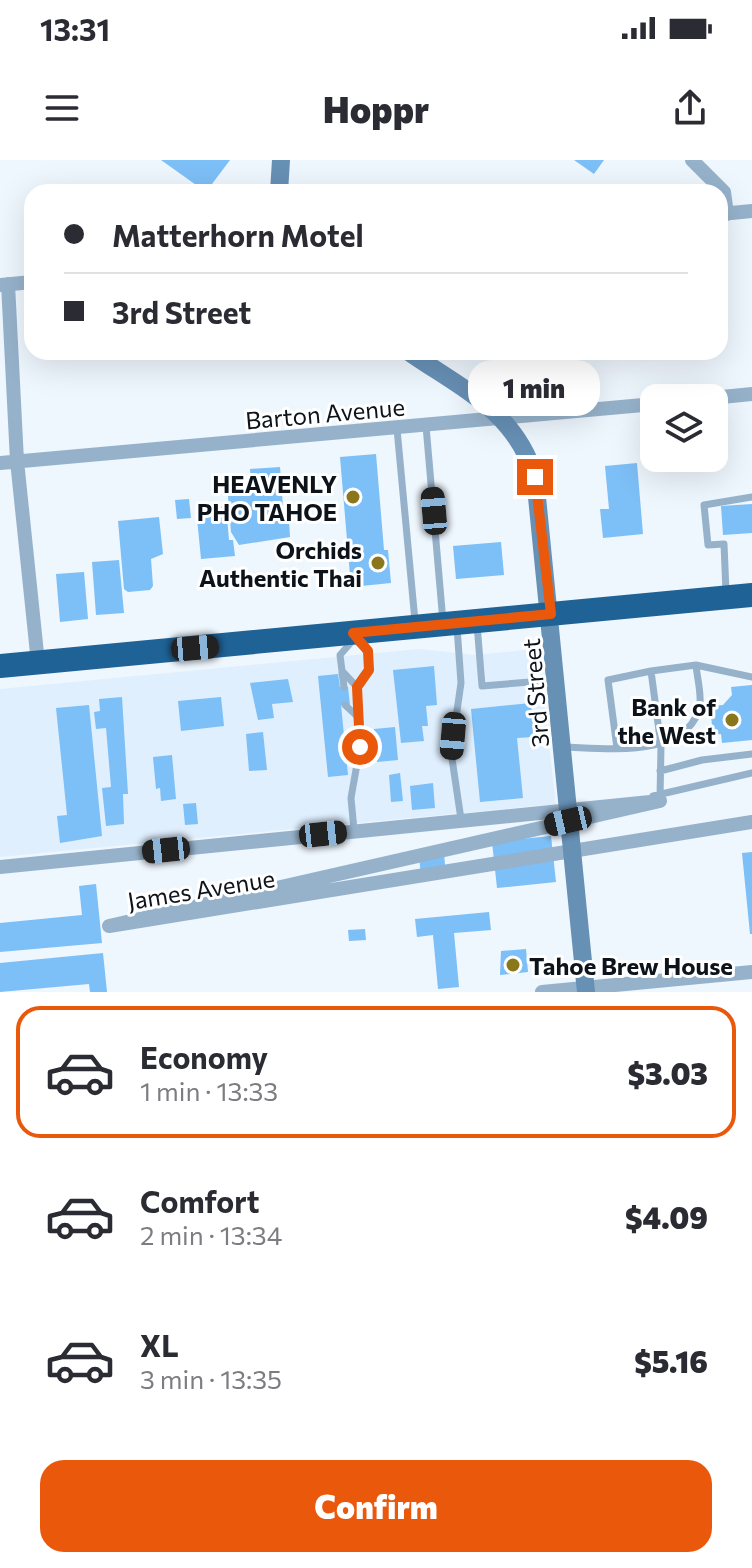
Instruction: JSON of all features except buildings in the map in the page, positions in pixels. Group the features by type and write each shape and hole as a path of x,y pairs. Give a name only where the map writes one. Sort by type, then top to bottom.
{"highway":[{"path":"0,666 353,636 415,627 752,595"}],"street":[{"path":"280,184 281,160"},
{"path":"692,160 716,184"},
{"path":"728,214 752,211"},
{"path":"24,283 4,285 17,461 38,663"},
{"name":"3rd Street","path":"420,360 504,419 518,435 535,477 586,990"},
{"path":"728,396 752,394"},
{"name":"Barton Avenue","path":"0,463 640,405"},
{"name":"James Avenue","path":"0,867 660,801"},
{"name":"James Avenue","path":"125,922 660,801"},
{"name":"James Avenue","path":"109,926 752,822"},
{"path":"542,992 752,972"}],"lane":[{"path":"426,426 459,623 461,683 451,752 461,819"},
{"path":"397,429 415,627"},
{"path":"726,598 724,544 708,545 704,505 752,497"},
{"path":"459,623 482,686 557,680"},
{"path":"344,687 340,655 353,636 368,651 369,670 357,687 360,747 351,798 354,830"},
{"path":"564,747 661,746 695,718 700,702 696,665"},
{"path":"617,748 608,680 696,665 752,677"},
{"path":"342,671 357,687"},
{"path":"651,671 661,746 660,801"},
{"path":"345,705 358,718"},
{"path":"660,771 702,760 752,754"},
{"path":"109,926 752,773"}],"shaded area":[{"path":"419,649 475,655 525,650 539,660 556,804 0,857 0,689"}],"place":[{"name":"HEAVENLY PHO TAHOE","path":"353,497"},
{"name":"Orchids Authentic Thai","path":"378,563"},
{"name":"Bank of the West","path":"732,720"},
{"name":"Tahoe Brew House","path":"513,965"}],"route":[{"path":"360,747 357,687 369,670 368,651 354,639 353,633 551,614 535,477"}]}
